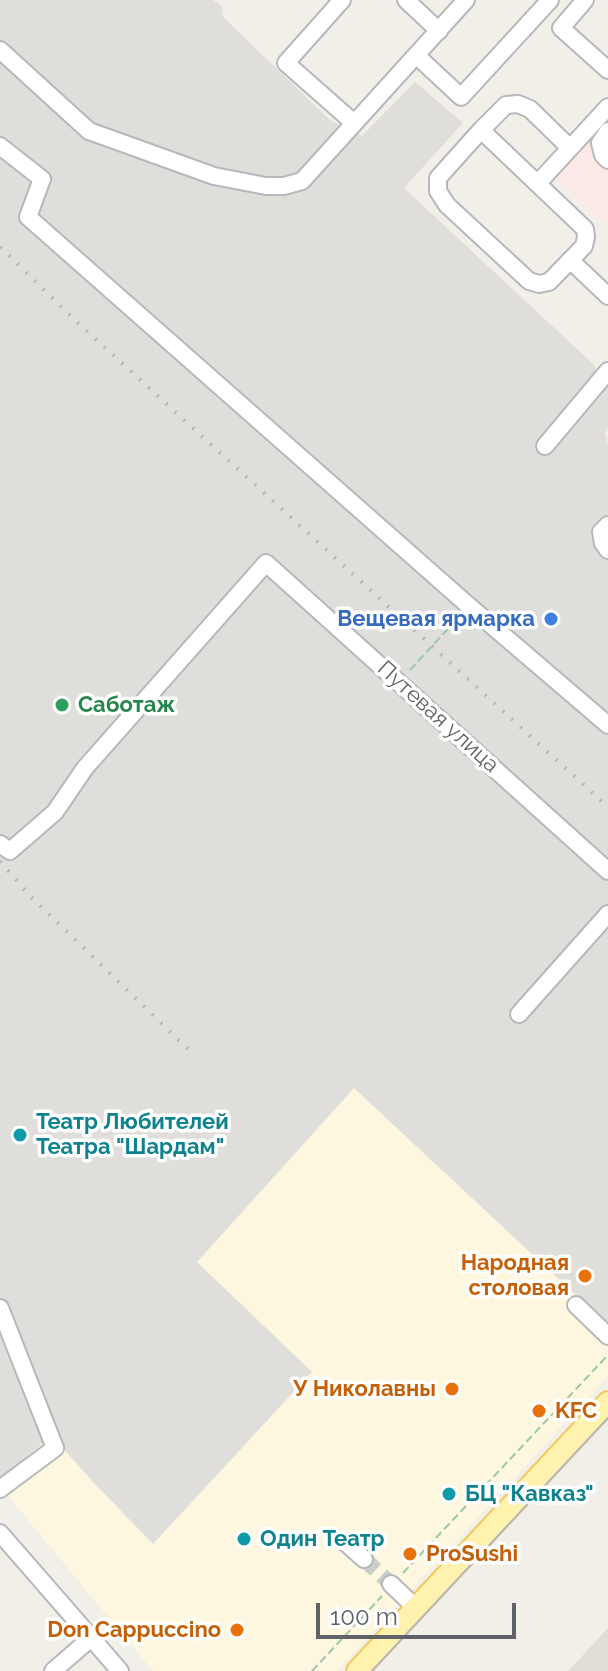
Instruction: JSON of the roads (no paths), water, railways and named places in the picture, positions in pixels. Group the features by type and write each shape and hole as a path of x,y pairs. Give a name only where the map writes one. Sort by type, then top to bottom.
{"main road":[{"path":"357,1671 608,1402"}],"street":[{"path":"342,0 286,63 354,123"},
{"path":"406,0 439,31"},
{"path":"0,50 89,131 214,176 266,186 284,186 302,181 466,0"},
{"path":"417,56 461,97 550,0"},
{"path":"585,0 561,28 608,70"},
{"path":"481,130 585,229 584,246 549,282 539,284 529,281 447,205 438,191 438,178 481,130 506,105 518,104 530,109 570,148"},
{"path":"538,183 608,107"},
{"path":"608,131 600,143 608,160"},
{"path":"0,146 42,179 28,217 608,725"},
{"path":"570,260 608,296"},
{"path":"545,446 608,371"},
{"path":"608,525 601,532 608,550"},
{"name":"Путевая улица","path":"0,844 10,851 55,812 85,768 266,563 608,871"},
{"path":"519,1014 608,914"},
{"path":"576,1305 608,1336"},
{"path":"0,1308 55,1448 0,1489"},
{"path":"0,1533 120,1671"},
{"path":"346,1543 364,1559"},
{"path":"391,1585 416,1608"},
{"path":"53,1671 91,1638"}],"tunnel":[{"path":"364,1559 391,1584"}],"tram line":[{"path":"372,1671 608,1418"}],"railway":[{"path":"0,247 78,323 608,807"},
{"path":"0,861 30,896 194,1055"}],"place":[{"name":"Вещевая ярмарка","path":"551,619"},
{"name":"Саботаж","path":"62,705"},
{"name":"Театр Любителей Театра \"Шардам\"","path":"20,1135"},
{"name":"Народная столовая","path":"585,1276"},
{"name":"У Николавны","path":"452,1389"},
{"name":"KFC","path":"539,1411"},
{"name":"БЦ \"Кавказ\"","path":"449,1494"},
{"name":"Один Театр","path":"244,1539"},
{"name":"ProSushi","path":"410,1554"},
{"name":"Don Cappuccino","path":"237,1630"}]}
